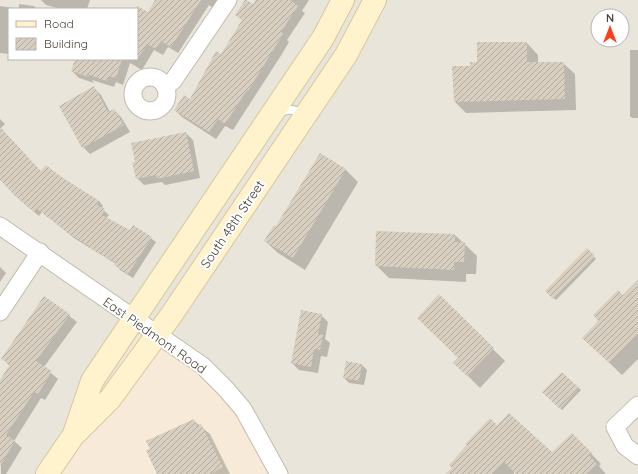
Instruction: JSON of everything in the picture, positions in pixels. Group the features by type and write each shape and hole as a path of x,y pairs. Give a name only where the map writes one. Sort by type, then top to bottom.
{"main road":[{"name":"South 48th Street","path":"73,436 92,381 323,38 344,0"},
{"name":"South 48th Street","path":"47,474 73,436 110,399 157,334 306,116 346,54 375,0"}],"street":[{"path":"165,86 173,81 228,0"},
{"name":"East Piedmont Road","path":"0,226 40,252 203,366 243,409 279,474"},
{"path":"0,312 40,252"},
{"path":"638,405 615,427 625,446 638,456"}],"lane":[{"path":"269,119 285,109 296,110 306,116"}],"shaded area":[{"path":"0,0 638,0 638,474 279,474 73,436 47,474 0,474"},
{"path":"145,326 203,366 279,474 47,474"}],"building":[{"path":"155,0 201,0 171,47 161,41 156,49 147,44 138,58 137,6 148,12"},
{"path":"245,0 254,4 257,0 290,0 298,6 281,32 283,34 248,91 247,90 225,124 218,119 209,132 174,110 184,95 190,99 216,51 221,54 242,20 235,15"},
{"path":"477,42 527,42 527,62 564,62 565,99 454,102 452,66 470,66 470,62 477,62"},
{"path":"75,60 122,60 116,78 109,76 107,81 87,74 89,77 71,71"},
{"path":"94,86 108,112 114,109 124,125 82,148 59,106"},
{"path":"0,127 41,171 46,165 60,176 99,201 97,205 105,209 102,215 130,230 133,225 152,237 128,274 114,265 116,263 88,247 89,246 68,233 37,209 34,212 15,196 0,180"},
{"path":"186,132 194,171 157,179 156,175 136,179 132,162 135,162 131,143"},
{"path":"320,153 346,169 293,258 264,241 274,225 276,226"},
{"path":"376,231 455,234 455,242 465,242 464,262 454,262 454,270 375,266"},
{"path":"587,248 595,256 553,299 545,291"},
{"path":"638,280 638,334 609,363 582,338 598,321 593,315 618,290 623,295"},
{"path":"439,294 494,348 467,376 453,363 458,358 417,318"},
{"path":"44,296 70,314 36,361 52,371 38,394 34,392 6,435 15,441 0,466 0,380 10,364 1,359"},
{"path":"301,310 322,314 318,334 323,335 320,350 314,349 311,367 291,363"},
{"path":"346,361 362,364 359,381 343,378"},
{"path":"562,372 579,388 560,409 542,392"},
{"path":"509,413 552,452 572,433 592,453 589,455 597,464 586,474 516,474 504,462 492,474 445,474 452,468 449,465 467,445 465,444 490,418 497,425"},
{"path":"194,419 197,426 201,424 223,467 210,474 157,474 146,450 150,449 146,441"}]}
